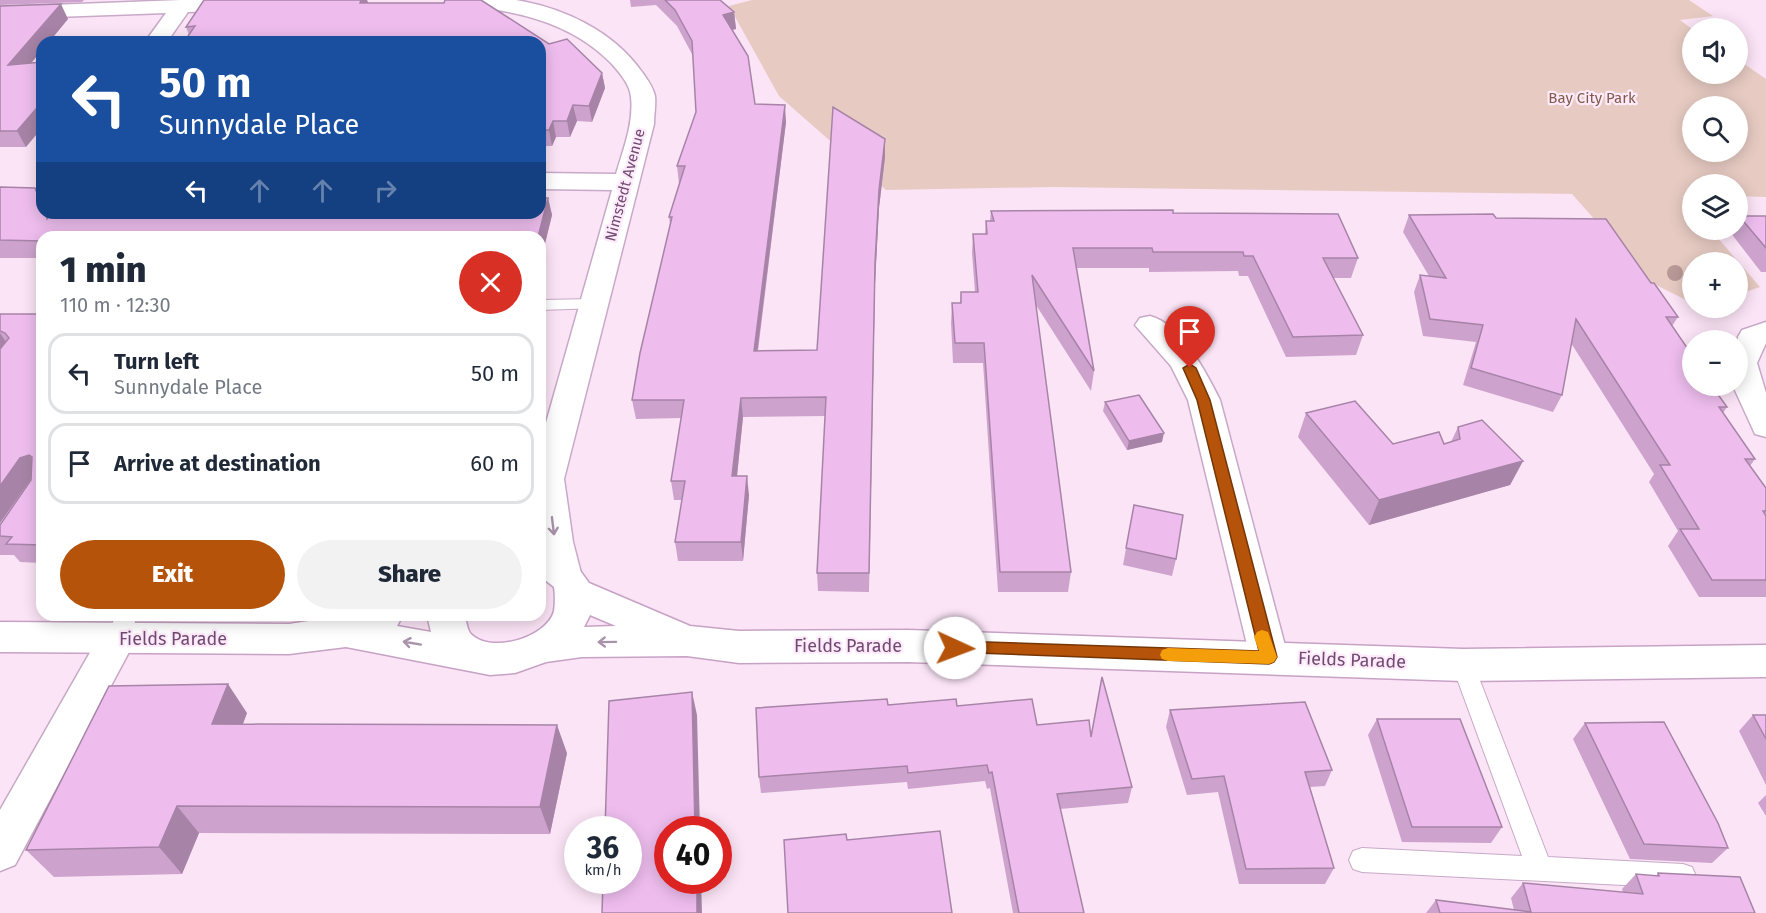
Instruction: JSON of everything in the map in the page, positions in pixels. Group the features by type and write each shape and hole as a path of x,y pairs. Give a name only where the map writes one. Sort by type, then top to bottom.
{"street":[{"name":"Nimstedt Avenue","path":"466,0 488,2 544,14 590,33 614,52 631,72 643,94 642,124 593,304 550,432 546,467"},
{"path":"0,13 260,4"},
{"path":"160,36 182,6"},
{"path":"546,181 625,182"},
{"path":"1150,325 1190,368 1204,400 1269,657"},
{"path":"1766,331 1753,337 1742,363 1750,392 1766,426"},
{"name":"Nimstedt Avenue","path":"546,495 559,576"},
{"path":"542,647 561,631 570,619 574,606 559,576"},
{"name":"Fields Parade","path":"559,576 594,600 687,641"},
{"name":"Fields Parade","path":"0,637 122,627 289,639 346,632 371,621"},
{"path":"446,621 451,638 469,654"},
{"path":"0,851 122,627"},
{"name":"Fields Parade","path":"346,632 488,659 510,659 542,647 582,642 687,641 739,646 908,646 1463,664 1766,661"}],"lane":[{"path":"546,305 593,304"},
{"path":"1463,664 1540,869"},
{"path":"1362,860 1707,878"}],"green space":[{"name":"Bay City Park","path":"752,0 1689,0 1713,16 1680,20 1682,22 1682,84 1748,84 1748,67 1766,79 1766,197 1748,196 1748,174 1682,174 1682,240 1720,240 1730,252 1682,252 1682,298 1650,282 1572,194 1052,187 886,190 779,96 729,6"},
{"name":"Bay City Park","path":"1748,273 1760,287 1748,291"}],"building":[{"path":"204,0 361,0 360,3 444,3 445,0 481,0 537,36 188,36 195,26 186,27"},
{"path":"665,0 720,0 734,12 723,15 748,56 755,104 785,105 754,351 817,350 833,107 885,139 879,190 875,264 869,573 817,573 826,397 741,398 732,476 747,476 741,542 675,542 685,481 671,481 684,400 632,400 640,353 672,217 669,217 685,166 677,166 696,112 692,41 675,10"},
{"path":"61,4 8,65 36,63 36,109 17,131 0,131 0,6"},
{"path":"567,39 602,73 589,106 573,105 567,121 553,121 549,130 546,130 546,42 549,44"},
{"path":"0,187 35,188 36,219 543,219 540,231 36,231 36,241 0,240"},
{"path":"1173,210 1173,213 1338,214 1358,258 1323,258 1363,335 1293,337 1253,256 1244,256 1243,252 1153,252 1152,248 1073,248 1094,371 1032,275 1071,572 1000,572 984,343 955,343 952,303 961,303 961,292 978,292 973,234 987,234 986,221 994,221 991,211"},
{"path":"1493,214 1496,218 1606,219 1678,317 1666,317 1682,340 1682,396 1719,396 1727,407 1719,407 1755,459 1745,459 1766,488 1766,511 1763,511 1766,516 1766,580 1712,580 1680,529 1699,529 1660,465 1670,465 1576,319 1562,395 1471,368 1483,325 1430,319 1420,275 1446,278 1409,215"},
{"path":"1748,216 1766,216 1766,248 1748,227"},
{"path":"0,314 36,314 36,545 6,544 12,537 0,536 0,525 31,480 32,457 29,455 20,458 0,486 0,349 9,338 0,331"},
{"path":"1139,395 1164,433 1129,441 1105,402"},
{"path":"1355,401 1393,444 1439,432 1444,444 1460,439 1458,427 1482,420 1523,461 1379,500 1306,413"},
{"path":"1134,505 1183,515 1176,559 1126,548"},
{"path":"1102,677 1132,787 1057,794 1084,913 1019,913 992,772 989,773 987,765 908,773 907,766 759,777 756,708 887,699 888,705 956,699 957,706 1032,699 1037,725 1089,720 1091,737"},
{"path":"228,684 212,724 557,725 540,807 177,806 159,847 26,850 109,686"},
{"path":"692,692 695,816 654,816 654,894 697,894 697,913 602,913 603,894 642,894 642,816 605,816 609,701"},
{"path":"1305,702 1332,770 1305,772 1334,868 1246,869 1224,776 1192,779 1170,710"},
{"path":"1753,715 1766,715 1766,739"},
{"path":"1377,719 1460,719 1502,827 1412,827"},
{"path":"1664,722 1718,823 1728,848 1644,844 1585,723"},
{"path":"940,831 952,913 788,913 784,840 846,834 847,840"},
{"path":"1658,873 1740,877 1755,913 1440,913 1436,900 1531,912 1523,883 1643,894 1636,874 1659,876"}],"slow traffic":[{"path":"1168,655 1269,657 1262,637"}],"route":[{"path":"955,648 1269,657 1260,631 1204,400 1190,368"}]}
